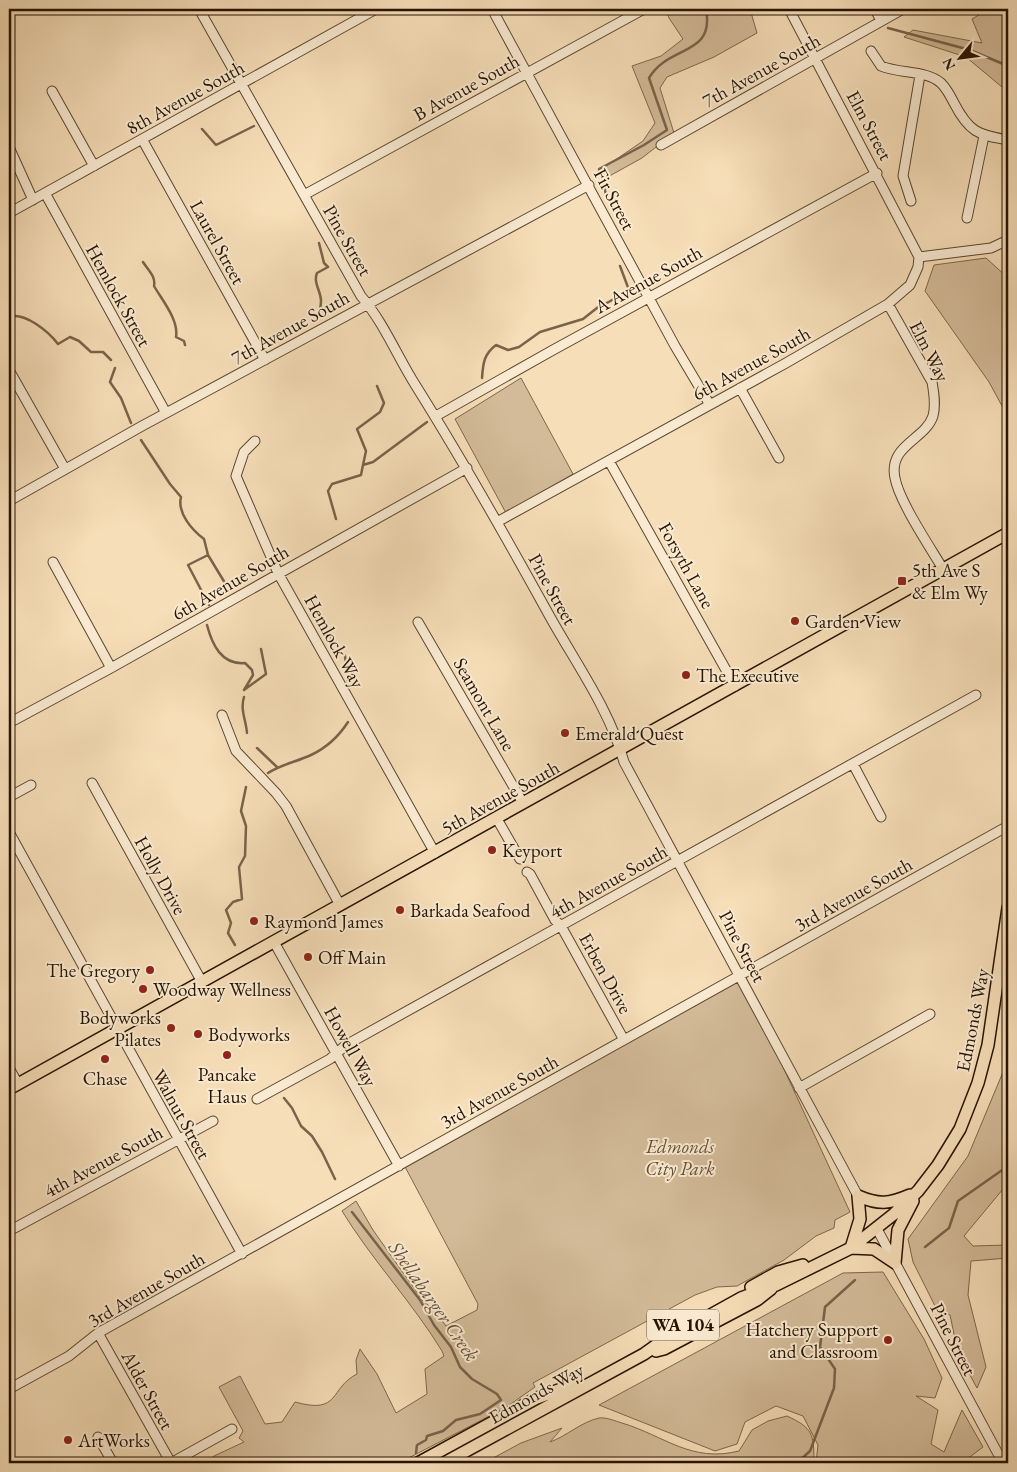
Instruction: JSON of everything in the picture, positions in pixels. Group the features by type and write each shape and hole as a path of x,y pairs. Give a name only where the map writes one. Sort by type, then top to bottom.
{"main road":[{"name":"5th Avenue South","path":"13,1087 621,750 943,568 1008,534"},
{"name":"Edmonds Way","path":"444,1463 644,1354 664,1349 757,1300 776,1285 852,1248 877,1229 918,1191 938,1165 960,1128 978,1082 988,1044 1008,908"},
{"path":"918,1191 898,1230 895,1263 874,1249 852,1248 860,1219 858,1196 880,1204 891,1203 918,1191"},
{"name":"WA 104","path":"431,1463 778,1272 832,1257"},
{"name":"WA 104","path":"418,1463 536,1398 567,1388"}],"street":[{"name":"Pine Street","path":"199,9 304,195 498,522 616,736 624,762 679,860 858,1196"},
{"name":"8th Avenue South","path":"9,213 376,9"},
{"name":"Fir Street","path":"492,9 710,405"},
{"name":"B Avenue South","path":"304,195 644,9"},
{"name":"Elm Street","path":"789,9 877,173 919,257"},
{"path":"875,9 882,21"},
{"name":"7th Avenue South","path":"661,145 903,9"},
{"path":"871,51 881,66 920,75 942,84 962,119 971,130 984,136 1008,140"},
{"path":"911,202 903,176 920,75"},
{"path":"52,91 94,166"},
{"path":"967,218 984,136"},
{"name":"Laurel Street","path":"142,139 265,360"},
{"path":"9,147 33,200"},
{"name":"A Avenue South","path":"436,416 877,173"},
{"name":"7th Avenue South","path":"9,501 588,185"},
{"name":"Hemlock Street","path":"44,193 166,414"},
{"path":"919,257 992,248 1008,240"},
{"name":"6th Avenue South","path":"498,522 888,304 910,285 918,267 919,257"},
{"name":"Elm Way","path":"888,304 932,382 935,396 933,417 921,432 904,445 896,460 894,477 902,496 943,568"},
{"path":"9,370 65,469"},
{"path":"740,388 779,458"},
{"name":"Hemlock Way","path":"255,441 244,452 236,476 278,573 435,853"},
{"name":"Forsyth Lane","path":"609,461 735,686"},
{"name":"6th Avenue South","path":"9,723 111,668 467,468"},
{"path":"53,562 111,668"},
{"name":"Seamont Lane","path":"418,622 524,804"},
{"name":"4th Avenue South","path":"258,1099 337,1053 346,1045 976,695"},
{"path":"222,715 236,751 276,792 286,806 340,905"},
{"path":"853,764 881,818"},
{"name":"Holly Drive","path":"92,783 202,982"},
{"path":"9,797 31,785"},
{"path":"497,818 520,859"},
{"name":"3rd Avenue South","path":"9,1389 69,1356 98,1334 1008,826"},
{"name":"Walnut Street","path":"9,832 242,1254"},
{"name":"Erben Drive","path":"527,872 530,874 555,920 561,926 624,1040"},
{"name":"Howell Way","path":"274,942 398,1166"},
{"path":"799,1088 930,1014"},
{"path":"9,1068 13,1087"},
{"name":"4th Avenue South","path":"9,1231 213,1121"},
{"name":"Pine Street","path":"877,1229 1003,1463"},
{"name":"Alder Street","path":"98,1334 171,1463"},
{"path":"171,1463 232,1429"},
{"path":"98,1437 113,1463"}],"green space":[{"path":"666,9 750,9 757,33 714,57 667,77 660,88 674,133 642,158 604,179 596,173 643,141 655,123 632,66 661,56 683,39 669,18"},
{"path":"989,9 1008,9 1008,92 966,57 904,37 913,30 982,43 972,19"},
{"path":"986,258 1008,278 1008,417 989,382 925,291 934,265"},
{"path":"521,378 573,474 506,513 455,419"},
{"name":"Edmonds City Park","path":"741,976 850,1212 835,1220 834,1228 816,1236 784,1260 737,1286 717,1287 695,1295 533,1383 535,1387 505,1408 399,1463 205,1463 214,1456 244,1442 239,1438 243,1431 219,1387 240,1376 265,1424 282,1422 295,1402 310,1405 327,1403 348,1380 357,1374 356,1360 360,1349 377,1374 396,1413 427,1394 425,1369 444,1356 442,1351 342,1211 356,1201 373,1230 423,1301 433,1309 446,1326 477,1310 478,1304 403,1163"},
{"path":"1008,1041 1008,1183 964,1236 973,1246 1008,1245 1008,1258 971,1261 968,1295 986,1367 977,1388 958,1353 950,1315 935,1306 913,1262 908,1239 968,1156 1003,1072"},
{"path":"883,1272 924,1339 942,1378 935,1398 916,1396 938,1410 931,1444 944,1452 962,1410 983,1447 962,1463 816,1463 818,1445 803,1416 776,1406 745,1422 737,1444 715,1451 599,1405 843,1273"},
{"path":"787,1416 802,1424 810,1433 814,1463 484,1463 521,1443 562,1428 550,1442 599,1418 610,1419 637,1428 692,1451 722,1454 739,1451 752,1430 768,1421"}],"waterway":[{"name":"Shellabarger Creek","path":"607,198 599,169 644,145 667,130 649,78 658,67 697,43 704,35 707,24 706,9"},
{"path":"888,28 970,50 1008,66"},
{"path":"202,129 216,145 254,126"},
{"path":"319,243 324,263 328,267 317,273 316,277 321,301 319,318"},
{"path":"143,262 153,276 154,286 172,317 175,324 176,337 184,341 185,345"},
{"name":"Shellabarger Creek","path":"482,378 485,359 496,345 508,350 519,347 540,332 583,319 602,304 629,290 620,266"},
{"path":"9,317 22,317 29,320 49,334 58,344 70,337 79,341 91,352 103,352 111,360"},
{"path":"115,368 110,382 121,398 131,423"},
{"path":"363,465 366,451 357,429 380,412 384,403 377,386"},
{"name":"Shellabarger Creek","path":"336,519 328,491 332,484 361,475 363,465 373,462 427,422"},
{"path":"141,440 170,484 181,497 181,509 186,521 204,539 208,555 228,588"},
{"path":"208,555 188,565 209,605"},
{"path":"207,625 219,652 230,661 245,663 252,670 253,675 244,690"},
{"name":"Shellabarger Creek","path":"329,635 345,656 348,681"},
{"path":"244,690 266,674 261,649"},
{"path":"244,697 243,711 247,733"},
{"name":"Shellabarger Creek","path":"268,773 322,749 341,732 348,722"},
{"path":"257,748 277,767"},
{"name":"Shellabarger Creek","path":"235,945 228,933 231,923 226,910 233,902 242,899 239,867 245,856 246,826 241,811 246,787"},
{"name":"Shellabarger Creek","path":"284,1098 292,1108 301,1126 312,1136 335,1179"},
{"path":"925,1247 949,1228 958,1201 1008,1166"},
{"name":"Shellabarger Creek","path":"352,1212 420,1300 434,1325 451,1347 460,1367 472,1379 497,1394 501,1400 480,1414 456,1420 443,1431 427,1436 426,1440 417,1445 416,1453"},
{"path":"797,1463 810,1451 834,1388 835,1369 820,1347 825,1307 855,1280"}],"place":[{"name":"5th Ave S & Elm Wy","path":"902,581"},
{"name":"Garden View","path":"795,621"},
{"name":"The Executive","path":"686,675"},
{"name":"Emerald Quest","path":"565,733"},
{"name":"Keyport","path":"492,850"},
{"name":"Barkada Seafood","path":"400,910"},
{"name":"Raymond James","path":"254,921"},
{"name":"Off Main","path":"308,957"},
{"name":"The Gregory","path":"150,970"},
{"name":"Woodway Wellness","path":"143,989"},
{"name":"Bodyworks Pilates","path":"171,1028"},
{"name":"Bodyworks","path":"198,1034"},
{"name":"Pancake Haus","path":"227,1055"},
{"name":"Chase","path":"105,1059"},
{"name":"Hatchery Support and Classroom","path":"888,1340"},
{"name":"ArtWorks","path":"68,1440"}]}
